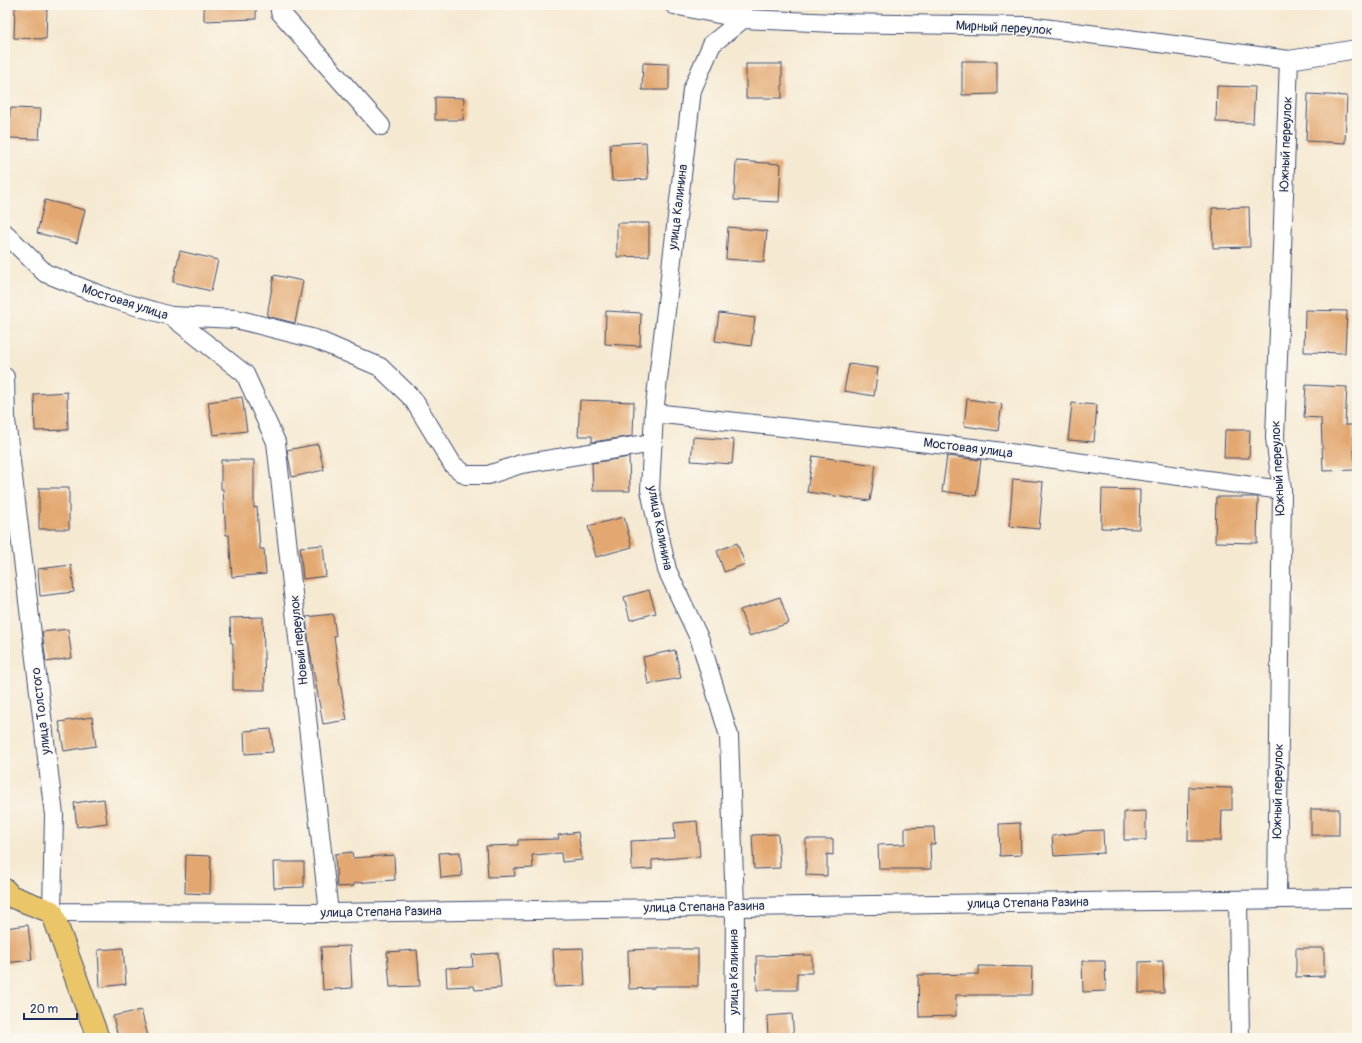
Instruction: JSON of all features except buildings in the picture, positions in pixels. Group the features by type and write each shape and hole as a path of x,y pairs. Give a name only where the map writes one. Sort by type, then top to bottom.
{"main road":[{"path":"7,894 52,912"},
{"name":"улица Толстого","path":"52,912 98,1038"}],"street":[{"path":"280,5 280,12 381,126"},
{"name":"Мирный переулок","path":"674,5 835,23 1028,26 1289,60 1357,48"},
{"name":"улица Калинина","path":"734,1038 735,907 729,736 700,640 667,570 650,490 654,413 692,90 712,44 743,12"},
{"name":"Южный переулок","path":"1277,899 1282,490 1274,438 1289,60"},
{"name":"Мостовая улица","path":"5,232 45,273 108,298 171,316 245,374"},
{"path":"171,316 236,319 315,339 380,367 413,399 453,465 466,475 488,475 521,464 652,443"},
{"name":"Новый переулок","path":"245,374 276,442 329,913"},
{"name":"улица Толстого","path":"5,377 6,420 54,815 52,912"},
{"name":"Мостовая улица","path":"654,413 973,448 1282,490"},
{"name":"улица Степана Разина","path":"52,912 329,913 1357,898"},
{"path":"1238,900 1240,1038"}]}
